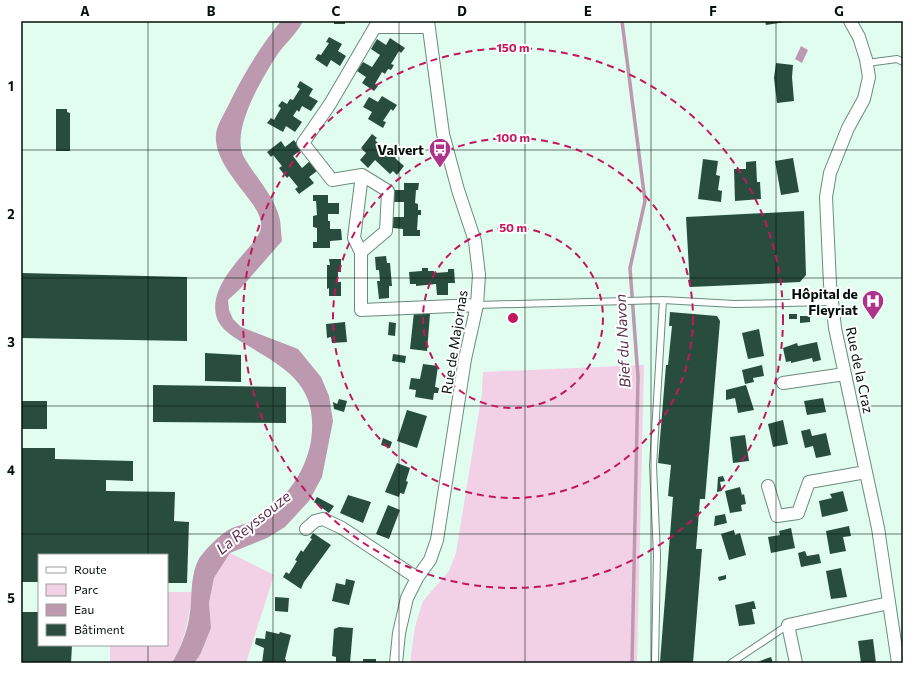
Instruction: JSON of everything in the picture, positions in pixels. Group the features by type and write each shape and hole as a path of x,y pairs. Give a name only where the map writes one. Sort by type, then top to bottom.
{"street":[{"name":"Rue de la Craz","path":"850,21 859,37 867,64 869,77 864,99 838,151 830,173 826,197 832,302 835,328 878,528 898,663"},
{"path":"361,252 386,231 388,191 362,175 332,180 303,143 330,104 375,27 428,24"},
{"name":"Rue de Majornas","path":"396,663 399,633 407,598 417,578 430,560 437,540 466,359 477,305 479,274 474,241 443,134 428,24"},
{"path":"362,175 354,238 361,252 361,310 477,305"},
{"path":"783,383 845,374"},
{"path":"768,486 777,516 798,513 809,482 866,472"},
{"path":"306,529 315,521 324,519 342,528 417,578"},
{"path":"796,663 788,624 889,603"}],"lane":[{"path":"867,64 897,59 903,62"},
{"path":"477,305 663,300 734,304 832,302"},
{"path":"655,663 657,555 653,466 663,300"},
{"path":"731,663 788,624"}],"green space":[{"path":"644,365 637,663 410,663 415,627 423,601 449,571 456,553 482,393 483,372"},
{"path":"230,553 274,575 246,663 194,663 200,655 211,628 209,603 214,578"},
{"path":"168,592 192,592 186,629 172,663 110,663 110,646 168,646"}],"water":[{"name":"La Reyssouze","path":"281,21 303,21 298,30 277,55 256,91 244,120 241,135 241,148 245,159 270,196 278,212 282,241 240,289 228,300 229,310 233,319 241,327 298,349 321,377 329,396 333,421 322,477 309,501 285,527 267,538 230,553 214,578 209,603 211,628 200,655 194,663 172,663 178,652 188,625 194,571 200,557 210,545 223,534 232,528 247,523 260,516 282,497 292,486 300,473 306,460 310,445 312,431 311,414 308,399 302,387 283,368 226,331 220,325 215,310 219,290 224,280 230,270 257,237 261,228 258,212 228,171 220,156 216,141 216,134 220,121 245,74 258,52"},
{"path":"801,46 808,50 802,63 795,59"}],"building":[{"path":"334,21 345,21 345,24 334,24"},
{"path":"765,21 784,21 785,22 766,25"},
{"path":"329,37 342,44 338,51 346,56 340,66 331,60 327,67 315,59 318,54 321,55 329,43 326,42"},
{"path":"390,38 405,48 401,53 399,51 391,64 394,65 391,70 388,69 385,74 382,72 375,84 378,86 374,91 362,83 366,77 357,71 363,62 372,67 380,55 371,49 377,39 386,45"},
{"path":"776,63 793,65 792,77 794,101 777,103 774,78"},
{"path":"300,81 313,89 309,96 318,101 311,111 302,106 299,112 297,110 293,116 302,122 295,132 286,126 283,132 267,123 271,118 274,120 281,108 278,106 282,101 287,104 290,99 293,100 300,89 297,87"},
{"path":"382,96 397,105 393,111 391,109 383,121 386,122 383,128 368,119 372,112 363,107 369,97 378,102"},
{"path":"56,109 67,109 67,112 70,113 70,151 56,151"},
{"path":"372,134 377,138 375,140 385,150 388,147 397,156 395,158 404,166 397,175 393,171 390,174 375,160 368,168 360,160 366,153 361,148"},
{"path":"294,140 301,150 293,156 302,168 310,161 317,171 309,177 314,183 299,194 295,189 298,187 289,176 287,178 279,168 282,166 273,155 271,157 267,152 281,141 285,147"},
{"path":"793,158 799,192 781,195 775,161"},
{"path":"703,159 718,161 716,175 720,176 718,190 722,191 721,202 698,199"},
{"path":"756,161 757,182 760,182 761,199 735,201 734,169 746,169 746,162"},
{"path":"404,183 419,183 418,190 416,190 415,203 418,204 418,210 421,210 421,215 418,215 417,230 420,230 420,236 403,236 403,229 393,228 393,217 404,217 404,202 393,202 393,190 404,190"},
{"path":"313,195 328,195 328,203 339,203 339,214 328,214 328,221 330,221 330,229 341,229 342,240 330,241 330,248 313,248 313,242 317,242 317,228 313,227 313,216 317,215 316,201 313,201"},
{"path":"804,211 806,275 800,282 690,287 686,217"},
{"path":"386,256 387,263 390,263 392,286 389,286 389,298 379,299 377,281 380,281 379,270 376,270 375,257"},
{"path":"329,259 341,259 341,272 338,272 338,282 341,282 341,296 329,296 329,288 327,289 327,265 330,265"},
{"path":"422,268 428,268 428,271 434,271 434,273 448,272 448,269 454,269 455,283 448,283 448,295 437,295 436,284 416,286 416,284 410,284 409,272 422,271"},
{"path":"21,273 187,277 187,341 21,338"},
{"path":"414,312 430,314 427,351 410,349"},
{"path":"670,312 717,316 720,321 705,499 700,499 696,549 702,549 693,663 660,662 673,497 668,496 671,465 658,463 666,365 668,365 672,326 669,326"},
{"path":"789,314 797,314 797,319 789,319"},
{"path":"800,316 810,316 810,322 800,323"},
{"path":"345,322 347,342 332,343 331,337 327,338 326,324"},
{"path":"389,322 396,323 395,336 388,335"},
{"path":"759,329 764,356 748,359 742,333"},
{"path":"817,342 821,360 813,362 812,358 791,363 791,361 786,362 783,348 797,343 798,346"},
{"path":"205,353 241,355 241,382 205,381"},
{"path":"393,354 406,356 405,363 392,361"},
{"path":"423,364 438,366 435,387 439,388 438,393 434,393 433,400 415,397 416,390 409,389 411,378 420,379"},
{"path":"762,365 764,376 753,378 754,382 745,384 742,370"},
{"path":"153,385 286,387 286,423 153,422"},
{"path":"746,385 754,410 738,413 735,398 726,400 726,390"},
{"path":"823,398 826,412 807,415 804,401"},
{"path":"339,399 347,401 344,412 334,409 333,402 337,404"},
{"path":"21,401 47,401 47,429 21,429"},
{"path":"407,410 427,416 417,448 397,441"},
{"path":"783,420 788,444 773,447 768,424"},
{"path":"810,429 812,436 826,433 831,455 816,458 813,446 805,448 801,431"},
{"path":"745,435 749,461 733,463 730,437"},
{"path":"383,438 392,442 390,448 381,445"},
{"path":"21,448 55,448 55,459 133,461 133,481 106,480 106,491 175,492 174,521 189,522 187,583 168,583 168,554 38,554 38,582 21,582"},
{"path":"397,463 410,468 404,494 400,493 399,497 385,492"},
{"path":"723,476 725,481 720,482 722,491 717,492 718,477"},
{"path":"740,487 742,495 744,494 746,504 741,505 742,511 730,513 725,491"},
{"path":"843,491 848,511 822,517 819,501 832,498 830,494"},
{"path":"348,495 371,502 363,523 340,513"},
{"path":"317,497 334,506 329,513 314,502"},
{"path":"388,505 400,510 389,539 376,534"},
{"path":"725,514 727,523 714,526 715,516"},
{"path":"849,526 851,536 843,537 846,551 830,554 826,531"},
{"path":"791,528 795,548 771,553 768,537 780,535 779,531"},
{"path":"734,530 735,535 740,533 746,555 729,560 721,534"},
{"path":"313,533 331,545 304,582 301,589 283,577 286,572 289,574 297,561 295,560 301,550 303,552 312,539 310,538"},
{"path":"805,551 807,556 819,554 821,563 801,567 798,553"},
{"path":"841,568 847,597 831,599 826,571"},
{"path":"726,575 726,579 719,581 718,577"},
{"path":"346,579 355,581 349,605 332,601 336,583 345,585"},
{"path":"275,597 289,598 288,612 275,611"},
{"path":"754,601 756,609 752,609 755,624 739,626 735,605"},
{"path":"21,612 38,612 38,646 72,646 71,663 21,663"},
{"path":"339,627 353,628 350,663 336,663 336,657 332,656 334,629"},
{"path":"266,631 279,634 280,632 291,635 285,659 286,663 262,663 264,648 255,644 256,638 265,639"},
{"path":"873,639 876,663 861,663 858,641"},
{"path":"771,657 773,663 755,663 765,659"},
{"path":"363,659 376,659 376,663 363,663"}],"waterway":[{"name":"Bief du Navon","path":"622,21 645,201 630,268 638,377 632,663"}],"place":[{"name":"Valvert","path":"440,168"},
{"name":"Hôpital de Fleyriat","path":"873,320"}]}
